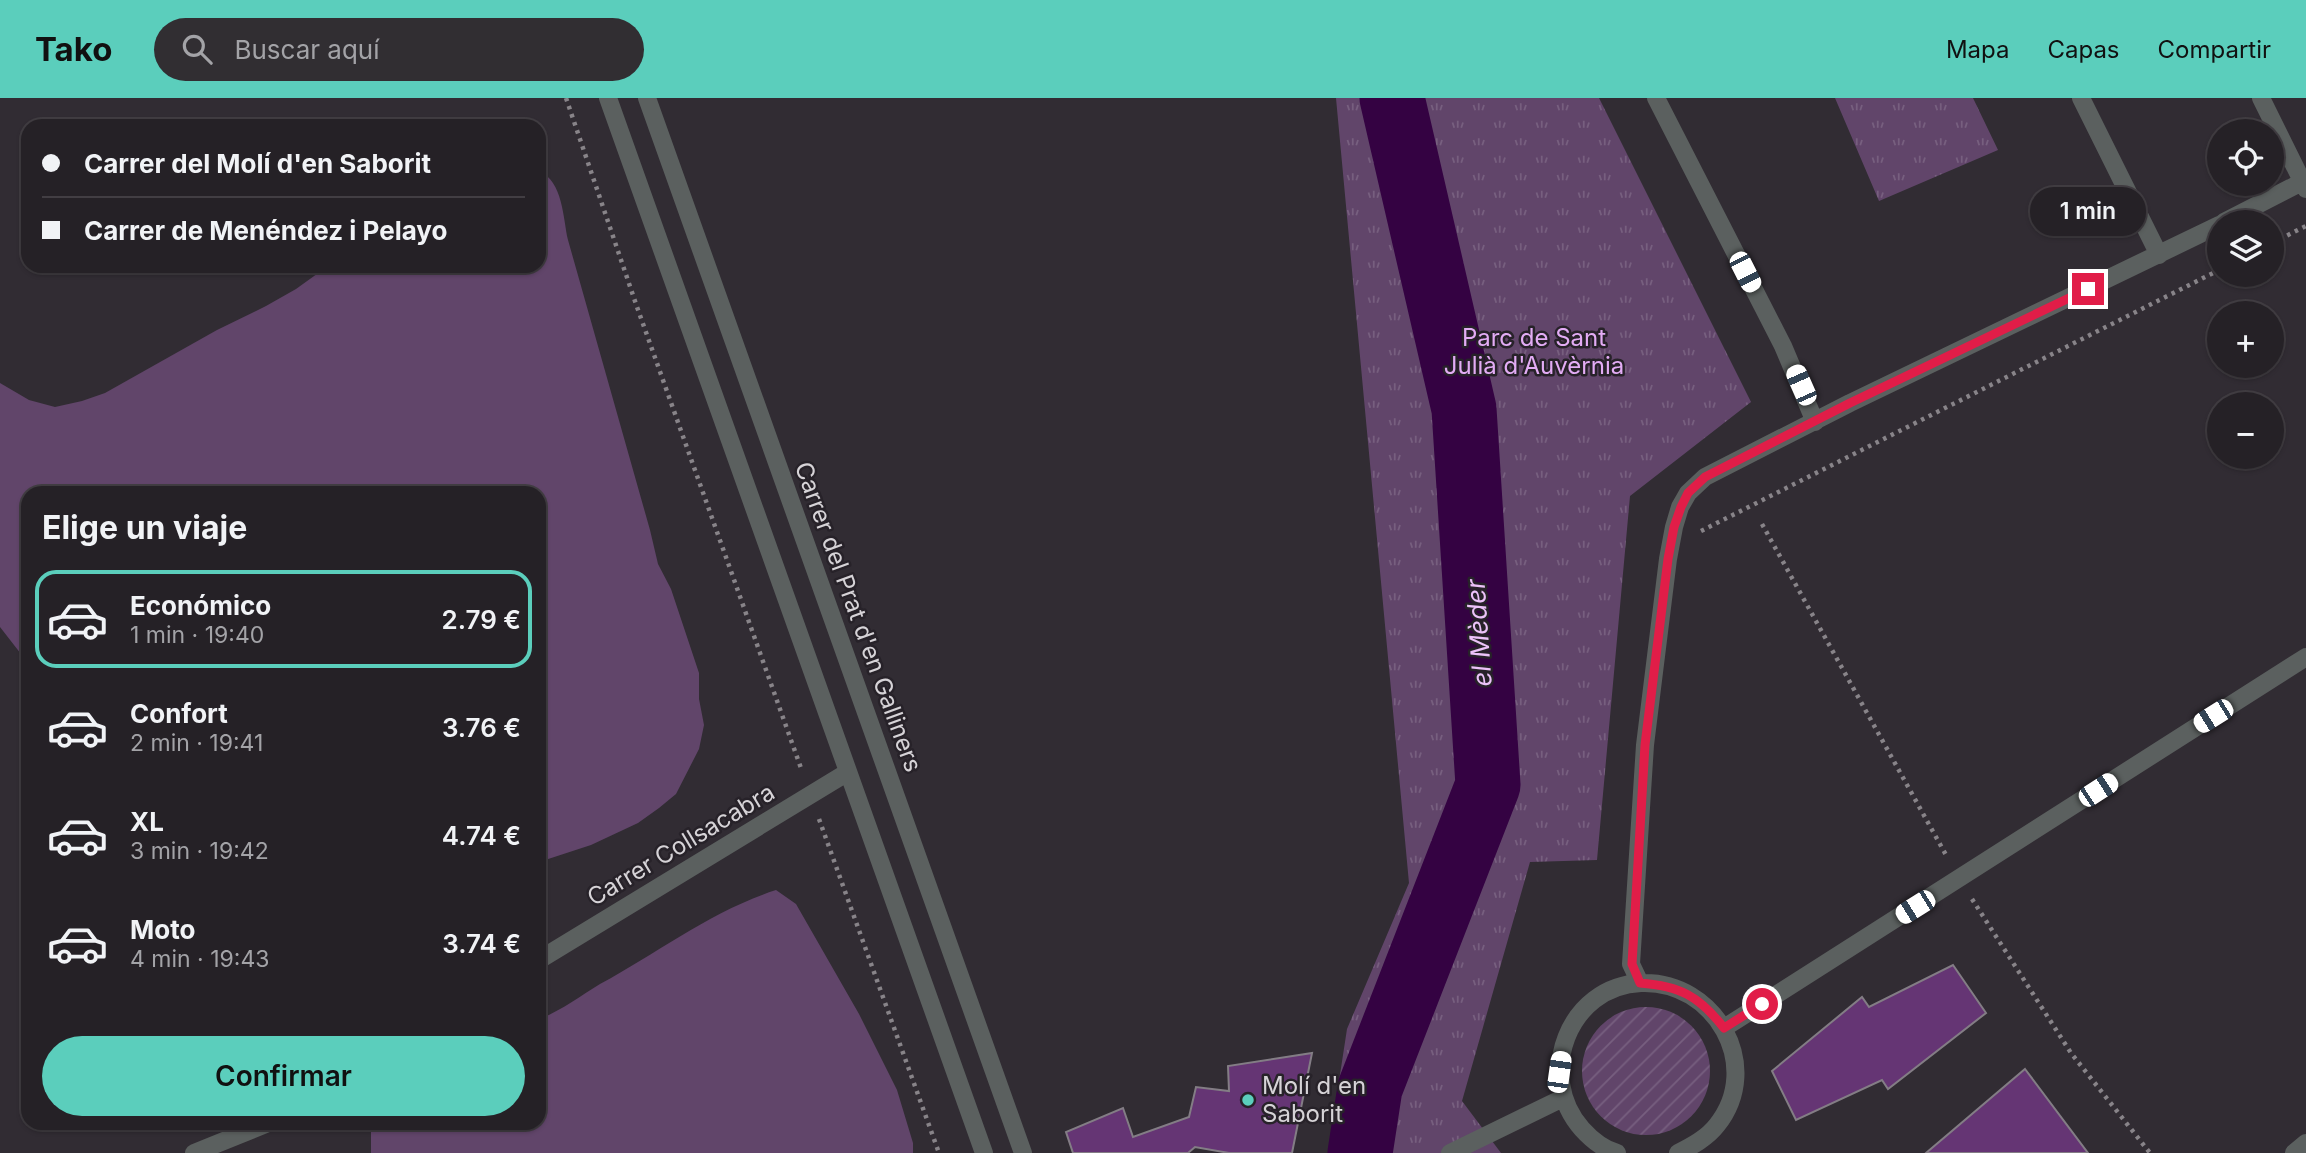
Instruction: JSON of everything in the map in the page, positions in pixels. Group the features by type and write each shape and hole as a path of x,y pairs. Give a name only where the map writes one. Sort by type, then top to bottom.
{"street":[{"path":"608,98 984,1153"},
{"name":"Carrer del Prat d'en Galliners","path":"647,98 1023,1153"},
{"path":"1656,98 1783,346 1815,422"},
{"path":"2081,98 2159,255"},
{"path":"2249,210 2304,184 2261,98"},
{"path":"1640,983 1632,964 1645,745 1674,527 1688,493 1705,477 1850,403 2207,230"},
{"path":"1724,1028 2306,657"},
{"name":"Carrer Collsacabra","path":"546,956 848,772"},
{"path":"1616,1153 1590,1138 1574,1120 1563,1098 1559,1072 1563,1046 1574,1022 1591,1002 1614,989 1640,983 1665,985 1688,993 1709,1008 1724,1028 1733,1052 1735,1077 1730,1103 1717,1125 1698,1143 1678,1153"},
{"path":"1450,1153 1563,1098"},
{"path":"194,1153 251,1130"},
{"path":"2294,1153 2306,1143"}],"path":[{"path":"566,98 637,307 939,1153"},
{"path":"2284,237 2306,226"},
{"path":"1697,533 2207,276"},
{"path":"1762,524 1959,879 2071,1053 2150,1153"}],"green space":[{"name":"Parc de Sant Julià d'Auvèrnia","path":"1336,98 1599,98 1751,402 1630,496 1597,860 1530,862 1462,1101 1501,1153 1328,1153 1347,1029 1409,883"},
{"path":"1835,98 1973,98 1998,150 1879,201"},
{"path":"546,175 553,183 561,201 568,240 658,564 671,589 699,673 699,699 704,725 699,749 676,794 638,823 591,845 546,860 546,486 21,486 21,654 0,627 0,383 29,400 55,407 82,401 105,393 296,289 318,273 546,273"},
{"path":"776,890 796,904 859,1014 897,1090 913,1143 913,1153 371,1153 371,1130 546,1130 546,1016 707,921"},
{"path":"1646,1007 1670,1012 1691,1026 1705,1047 1710,1071 1705,1095 1691,1116 1670,1130 1646,1135 1622,1130 1601,1116 1587,1095 1582,1071 1587,1047 1601,1026 1622,1012"}],"building":[{"path":"1953,965 1986,1013 1888,1089 1882,1080 1796,1120 1772,1071 1862,997 1869,1007"},
{"name":"Molí d'en Saborit","path":"1312,1053 1292,1153 1229,1153 1195,1147 1188,1153 1073,1153 1066,1132 1123,1108 1133,1137 1189,1117 1196,1087 1229,1091 1228,1066"},
{"path":"2025,1069 2088,1153 1926,1153"}],"waterway":[{"name":"el Mèder","path":"1360,1153 1370,1088 1488,785 1464,409 1392,98"}],"place":[{"name":"Molí d'en Saborit","path":"1248,1100"}],"route":[{"path":"1762,1004 1724,1028 1709,1008 1688,993 1665,985 1640,983 1632,964 1645,745 1668,559 1681,507 1688,493 1705,477 1850,403 2088,289"}]}
